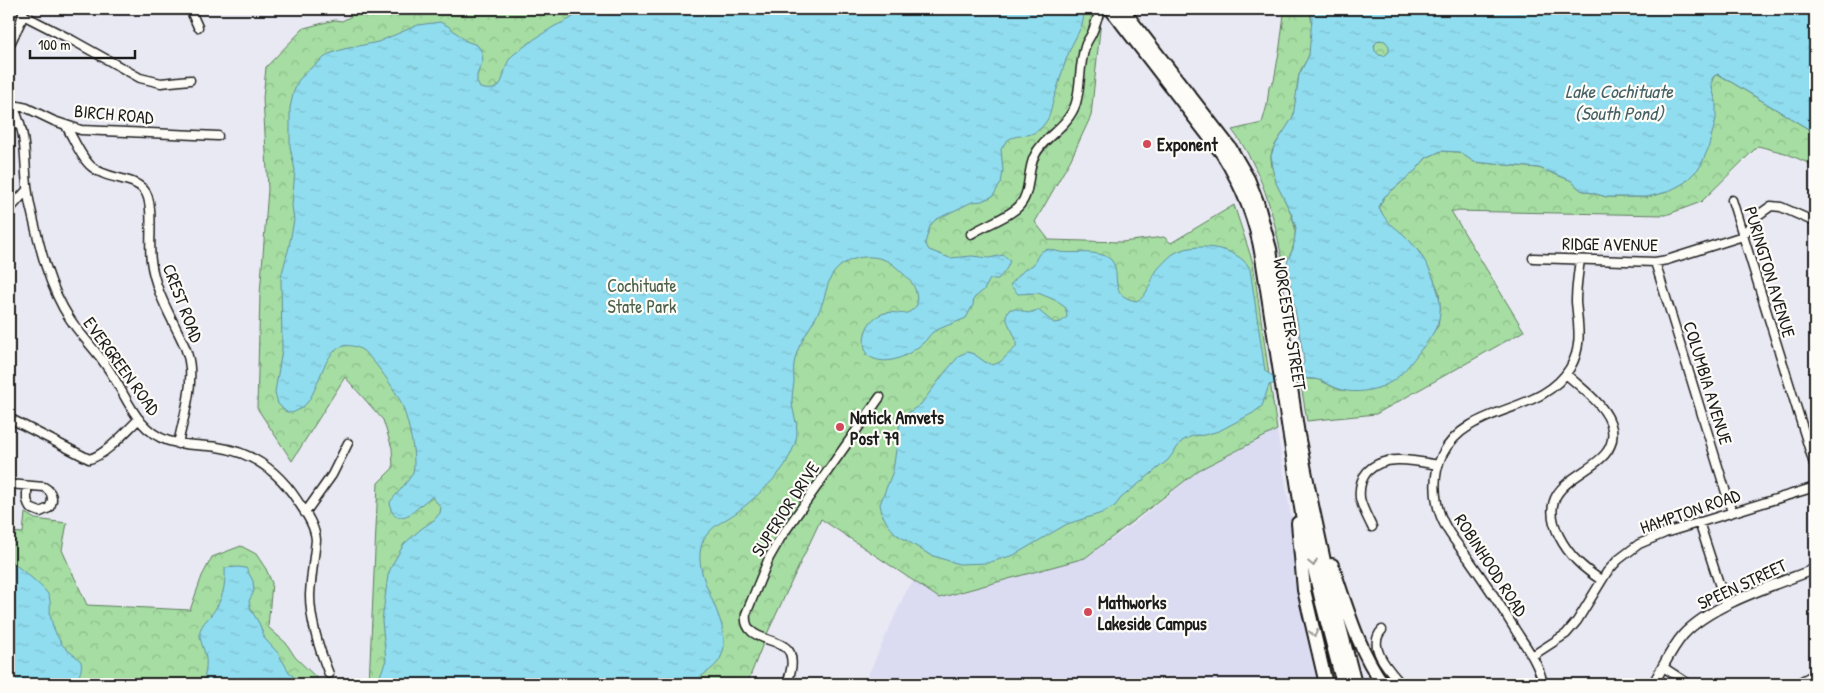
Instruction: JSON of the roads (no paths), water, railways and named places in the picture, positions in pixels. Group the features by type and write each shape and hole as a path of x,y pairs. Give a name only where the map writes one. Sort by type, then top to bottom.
{"highway":[{"name":"WORCESTER STREET","path":"1111,9 1218,148 1242,188 1254,220 1286,384 1330,589 1355,684"},
{"name":"WORCESTER STREET","path":"1122,9 1237,159 1253,190 1268,236 1283,367"},
{"name":"WORCESTER STREET","path":"1286,384 1294,463 1316,575 1343,684"},
{"path":"1294,463 1302,576 1326,684"},
{"path":"1312,505 1355,628 1370,662 1383,684"}],"street":[{"path":"190,9 198,27"},
{"path":"971,234 1005,216 1022,202 1027,191 1034,156 1066,123 1072,112 1078,93 1084,47 1102,9"},
{"path":"9,46 23,12 140,78 161,82 190,80"},
{"name":"EVERGREEN ROAD","path":"11,102 20,123 26,148 28,190 51,282 74,326 108,368 139,419 160,438 178,444 217,447 243,453 263,464 285,485 305,513 316,534 310,596 312,619 329,674"},
{"name":"BIRCH ROAD","path":"11,102 66,126 89,131 218,136"},
{"path":"9,127 20,123"},
{"name":"CREST ROAD","path":"66,126 93,168 106,175 140,186 148,196 150,202 149,238 152,270 159,292 184,346 190,367 188,394 178,444"},
{"path":"9,210 28,190"},
{"name":"PURINGTON AVENUE","path":"1732,200 1815,466"},
{"path":"1743,236 1757,216 1771,206 1782,207 1815,222"},
{"name":"RIDGE AVENUE","path":"1533,258 1655,262 1743,236"},
{"name":"ROBINHOOD ROAD","path":"1543,684 1539,669 1532,656 1496,598 1445,525 1436,500 1436,483 1438,465 1450,442 1464,429 1479,420 1545,392 1566,374 1574,360 1579,342 1576,292 1580,260"},
{"name":"COLUMBIA AVENUE","path":"1655,262 1732,512"},
{"path":"1566,374 1607,414 1612,430 1611,445 1604,456 1559,491 1554,504 1554,518 1558,534 1572,557 1578,564 1601,580"},
{"name":"SUPERIOR DRIVE","path":"787,684 792,665 790,653 786,648 754,634 746,624 746,614 769,558 778,542 880,397"},
{"path":"9,418 88,459 96,456 112,444 139,419"},
{"path":"305,513 335,469 348,443"},
{"path":"1372,527 1364,510 1360,495 1362,482 1369,470 1380,463 1394,460 1438,465"},
{"path":"9,484 27,486"},
{"name":"HAMPTON ROAD","path":"1532,656 1560,639 1572,628 1601,580 1618,560 1638,544 1699,522 1815,487"},
{"path":"298,502 317,497"},
{"path":"1699,522 1726,605"},
{"name":"SPEEN STREET","path":"1653,684 1675,646 1687,631 1701,619 1726,605 1815,569"},
{"path":"1382,630 1377,637 1378,649 1386,666 1401,684"},
{"path":"1663,667 1689,684"},
{"path":"1796,684 1815,674"}],"water":[{"name":"Cochituate State Park","path":"580,9 1082,9 1083,20 1066,60 1049,117 1040,129 1008,140 1001,149 1003,171 1001,183 993,196 982,201 972,202 935,220 930,226 925,243 929,250 950,258 972,256 989,258 1003,255 1010,260 1000,277 998,279 990,279 984,290 974,298 973,305 966,318 933,332 910,353 888,361 874,359 867,355 864,342 869,324 873,319 885,313 902,314 913,310 917,305 917,298 912,283 889,262 871,257 861,257 844,264 831,277 817,316 801,342 796,356 792,401 797,431 792,452 783,468 772,481 746,505 712,529 707,534 701,547 700,561 703,575 720,619 723,633 724,646 720,659 714,667 693,684 377,684 386,660 382,621 388,575 404,544 434,520 440,513 441,507 432,497 406,516 395,516 391,510 390,502 413,472 414,458 411,438 404,411 395,391 378,367 360,349 353,346 344,346 337,349 331,355 310,398 301,408 292,413 287,412 278,404 275,392 282,350 281,277 294,220 292,206 295,170 290,147 290,108 293,94 298,81 306,72 329,54 378,42 418,25 440,22 466,41 477,45 481,50 483,60 477,75 477,82 480,88 496,88 500,84 506,66 513,55 544,32 572,17"},
{"name":"Lake Cochituate (South Pond)","path":"1309,9 1815,9 1815,133 1718,74 1712,79 1712,88 1716,102 1716,119 1708,149 1700,167 1684,183 1667,192 1647,197 1607,197 1581,190 1570,180 1539,168 1474,162 1459,152 1441,151 1426,158 1416,170 1384,197 1379,207 1388,221 1410,241 1424,260 1436,285 1440,304 1438,321 1431,337 1394,380 1382,386 1352,392 1314,379 1291,380 1269,385 1262,406 1253,413 1219,431 1192,436 1182,441 1168,460 1121,498 1115,506 1102,513 1067,524 1014,555 987,563 959,564 930,555 896,534 882,514 880,504 893,471 900,422 905,415 921,404 960,355 967,352 974,354 993,365 1000,362 1016,347 1006,315 1010,309 1017,309 1028,313 1038,310 1054,323 1061,322 1067,317 1066,308 1055,300 1038,293 1018,294 1010,285 1025,269 1033,265 1044,250 1095,253 1108,257 1115,266 1118,289 1121,294 1136,301 1143,296 1157,270 1173,254 1182,250 1203,247 1215,248 1236,255 1250,269 1265,371 1271,375 1300,370 1304,362 1287,265 1293,249 1296,228 1292,215 1276,183 1271,156 1274,147 1293,117 1299,75 1309,55 1312,18","holes":["1379,40 1385,41 1389,46 1389,52 1384,56 1379,55 1375,51 1374,45"]},
{"path":"9,560 47,592 50,603 50,615 57,635 62,644 81,662 81,670 75,684 9,684"},
{"path":"225,568 246,568 253,581 254,591 249,601 251,610 259,623 265,639 278,653 289,672 300,684 203,684 206,662 200,631 221,599 225,581"}],"place":[{"name":"Exponent","path":"1147,144"},
{"name":"Natick Amvets Post 79","path":"840,427"},
{"name":"Mathworks Lakeside Campus","path":"1088,612"}]}
